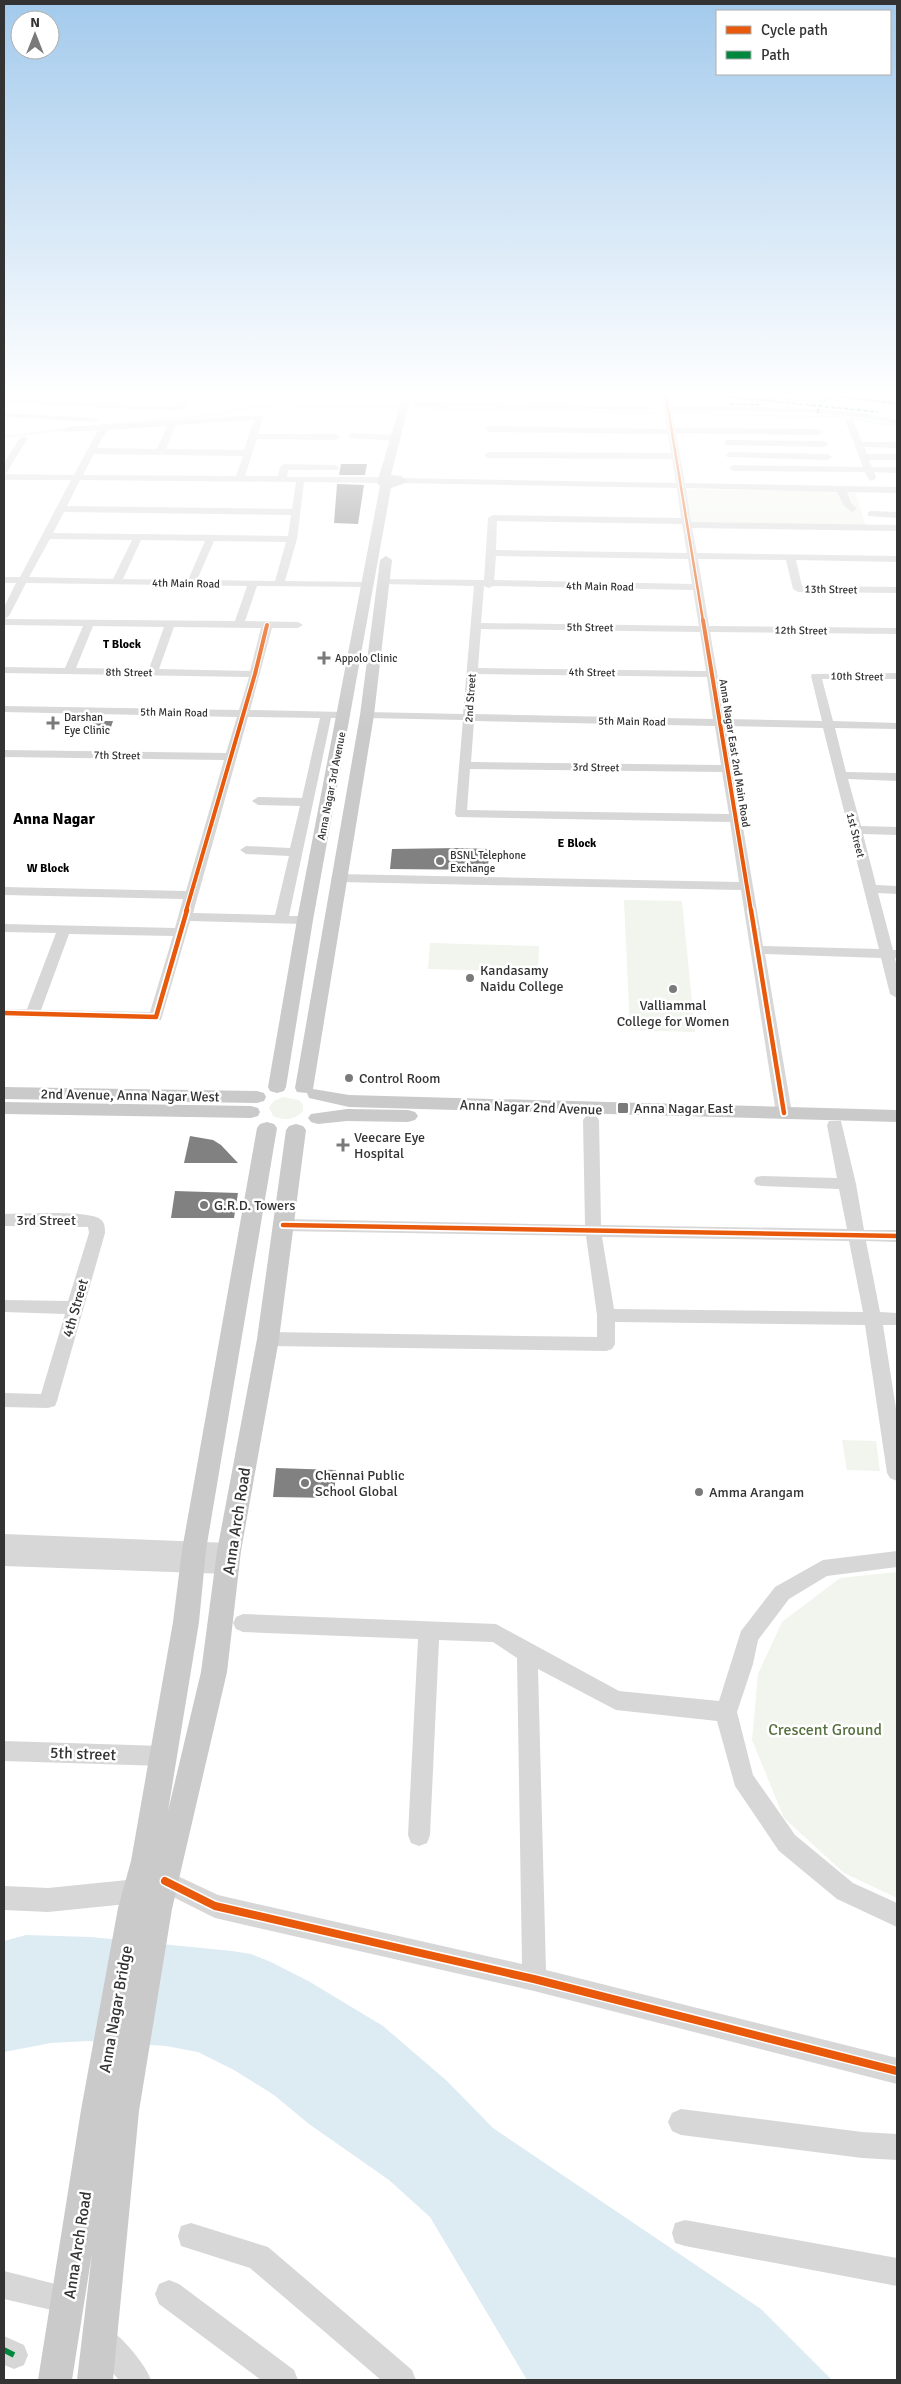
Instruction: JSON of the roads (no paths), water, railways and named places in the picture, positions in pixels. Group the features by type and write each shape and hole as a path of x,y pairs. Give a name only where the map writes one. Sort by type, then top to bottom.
{"main road":[{"name":"Anna Nagar 3rd Avenue","path":"277,1087 305,920 368,585 386,507"},
{"name":"Anna Nagar 3rd Avenue","path":"392,507 392,523"},
{"name":"Anna Nagar 3rd Avenue","path":"310,1091 338,878 367,715 382,581 389,542"},
{"path":"142,1902 145,1861 186,1622 193,1558 266,1134 256,1121 254,1105 277,1087 291,1086 310,1091 322,1103 318,1118 295,1135 266,1134"},
{"name":"Anna Nagar 2nd Avenue","path":"310,1091 332,1099 349,1101 897,1116"},
{"name":"2nd Avenue, Anna Nagar West","path":"4,1093 254,1105"},
{"name":"2nd Avenue, Anna Nagar West","path":"4,1108 254,1105"},
{"name":"Anna Nagar 2nd Avenue","path":"318,1118 347,1115 897,1127"},
{"name":"Anna Arch Road","path":"142,1902 165,1881 214,1672 228,1559 268,1339 295,1135"},
{"name":"Anna Nagar Bridge","path":"110,2111 142,1902"},
{"name":"Anna Arch Road","path":"55,2380 69,2300 110,2111"},
{"name":"Anna Arch Road","path":"95,2380 100,2336 110,2111"}],"street":[{"path":"279,584 292,539 296,507"},
{"name":"Anna Nagar East 2nd Main Road","path":"684,507 784,1113"},
{"path":"4,616 62,509 295,512"},
{"path":"871,514 897,515"},
{"path":"484,584 494,518 897,528"},
{"path":"47,536 292,539"},
{"path":"116,582 138,537"},
{"path":"191,583 211,538"},
{"path":"490,554 897,559"},
{"name":"13th Street","path":"790,557 798,589 897,590"},
{"name":"4th Main Road","path":"4,580 368,585"},
{"name":"4th Main Road","path":"382,581 698,587"},
{"path":"239,624 253,584"},
{"name":"2nd Street","path":"484,584 475,626 460,814 736,818"},
{"path":"4,622 298,625"},
{"path":"69,671 89,623"},
{"path":"153,672 170,624"},
{"path":"4,1013 156,1017 244,713 267,625"},
{"name":"5th Street","path":"475,626 704,628"},
{"name":"12th Street","path":"704,628 897,631"},
{"name":"8th Street","path":"4,670 255,674"},
{"name":"4th Street","path":"472,671 712,674"},
{"name":"10th Street","path":"816,676 897,676"},
{"name":"1st Street","path":"816,676 870,889 892,954 897,994"},
{"name":"5th Main Road","path":"4,709 344,715"},
{"path":"281,920 326,715"},
{"name":"5th Main Road","path":"367,715 897,726"},
{"name":"7th Street","path":"4,753 231,757"},
{"name":"3rd Street","path":"464,765 728,769"},
{"path":"841,775 897,777"},
{"path":"258,801 307,802"},
{"path":"855,830 897,830"},
{"path":"246,850 296,852"},
{"path":"338,878 747,886"},
{"path":"870,889 897,890"},
{"path":"4,891 190,895"},
{"path":"185,917 305,920"},
{"path":"4,928 180,932"},
{"path":"32,1014 64,929"},
{"path":"757,950 892,954"},
{"path":"268,1339 606,1344 606,1315 593,1230 591,1120"},
{"path":"836,1126 895,1430 897,1473"},
{"path":"762,1181 848,1184"},
{"name":"3rd Street","path":"4,1220 88,1220"},
{"name":"4th Street","path":"4,1400 48,1401 97,1233 96,1224 88,1220"},
{"path":"283,1224 897,1236"},
{"path":"4,1306 75,1308"},
{"path":"606,1315 897,1319"},
{"path":"4,1542 193,1558"},
{"path":"4,1558 228,1559"},
{"path":"897,1559 823,1568 782,1593 748,1637 742,1664 726,1712 743,1779 787,1843 845,1891 897,1915"},
{"path":"244,1623 496,1633 527,1653 616,1700 726,1712"},
{"path":"419,1835 429,1630"},
{"path":"527,1653 534,1979"},
{"name":"5th street","path":"4,1750 163,1756"},
{"path":"165,1881 215,1906 534,1979 897,2071"},
{"path":"4,1898 142,1902"},
{"path":"681,2122 862,2145 897,2147"},
{"path":"685,2233 897,2272"},
{"path":"191,2236 258,2256 402,2380"},
{"path":"4,2285 69,2300"},
{"path":"169,2294 284,2380"},
{"path":"100,2336 138,2380"}],"place":[{"name":"Appolo Clinic","path":"324,658"},
{"name":"Darshan Eye Clinic","path":"53,723"},
{"name":"BSNL Telephone Exchange","path":"440,861"},
{"name":"Kandasamy Naidu College","path":"470,978"},
{"name":"Valliammal College for Women","path":"673,989"},
{"name":"Control Room","path":"349,1078"},
{"name":"Anna Nagar East","path":"623,1108"},
{"name":"Veecare Eye Hospital","path":"343,1145"},
{"name":"G.R.D. Towers","path":"204,1205"},
{"name":"Chennai Public School Global","path":"305,1483"},
{"name":"Amma Arangam","path":"699,1492"}],"district":[{"name":"T Block","path":"122,644"},
{"name":"Anna Nagar","path":"54,818"},
{"name":"E Block","path":"577,843"},
{"name":"W Block","path":"48,868"}],"park label":[{"name":"Crescent Ground","path":"825,1729"}]}
